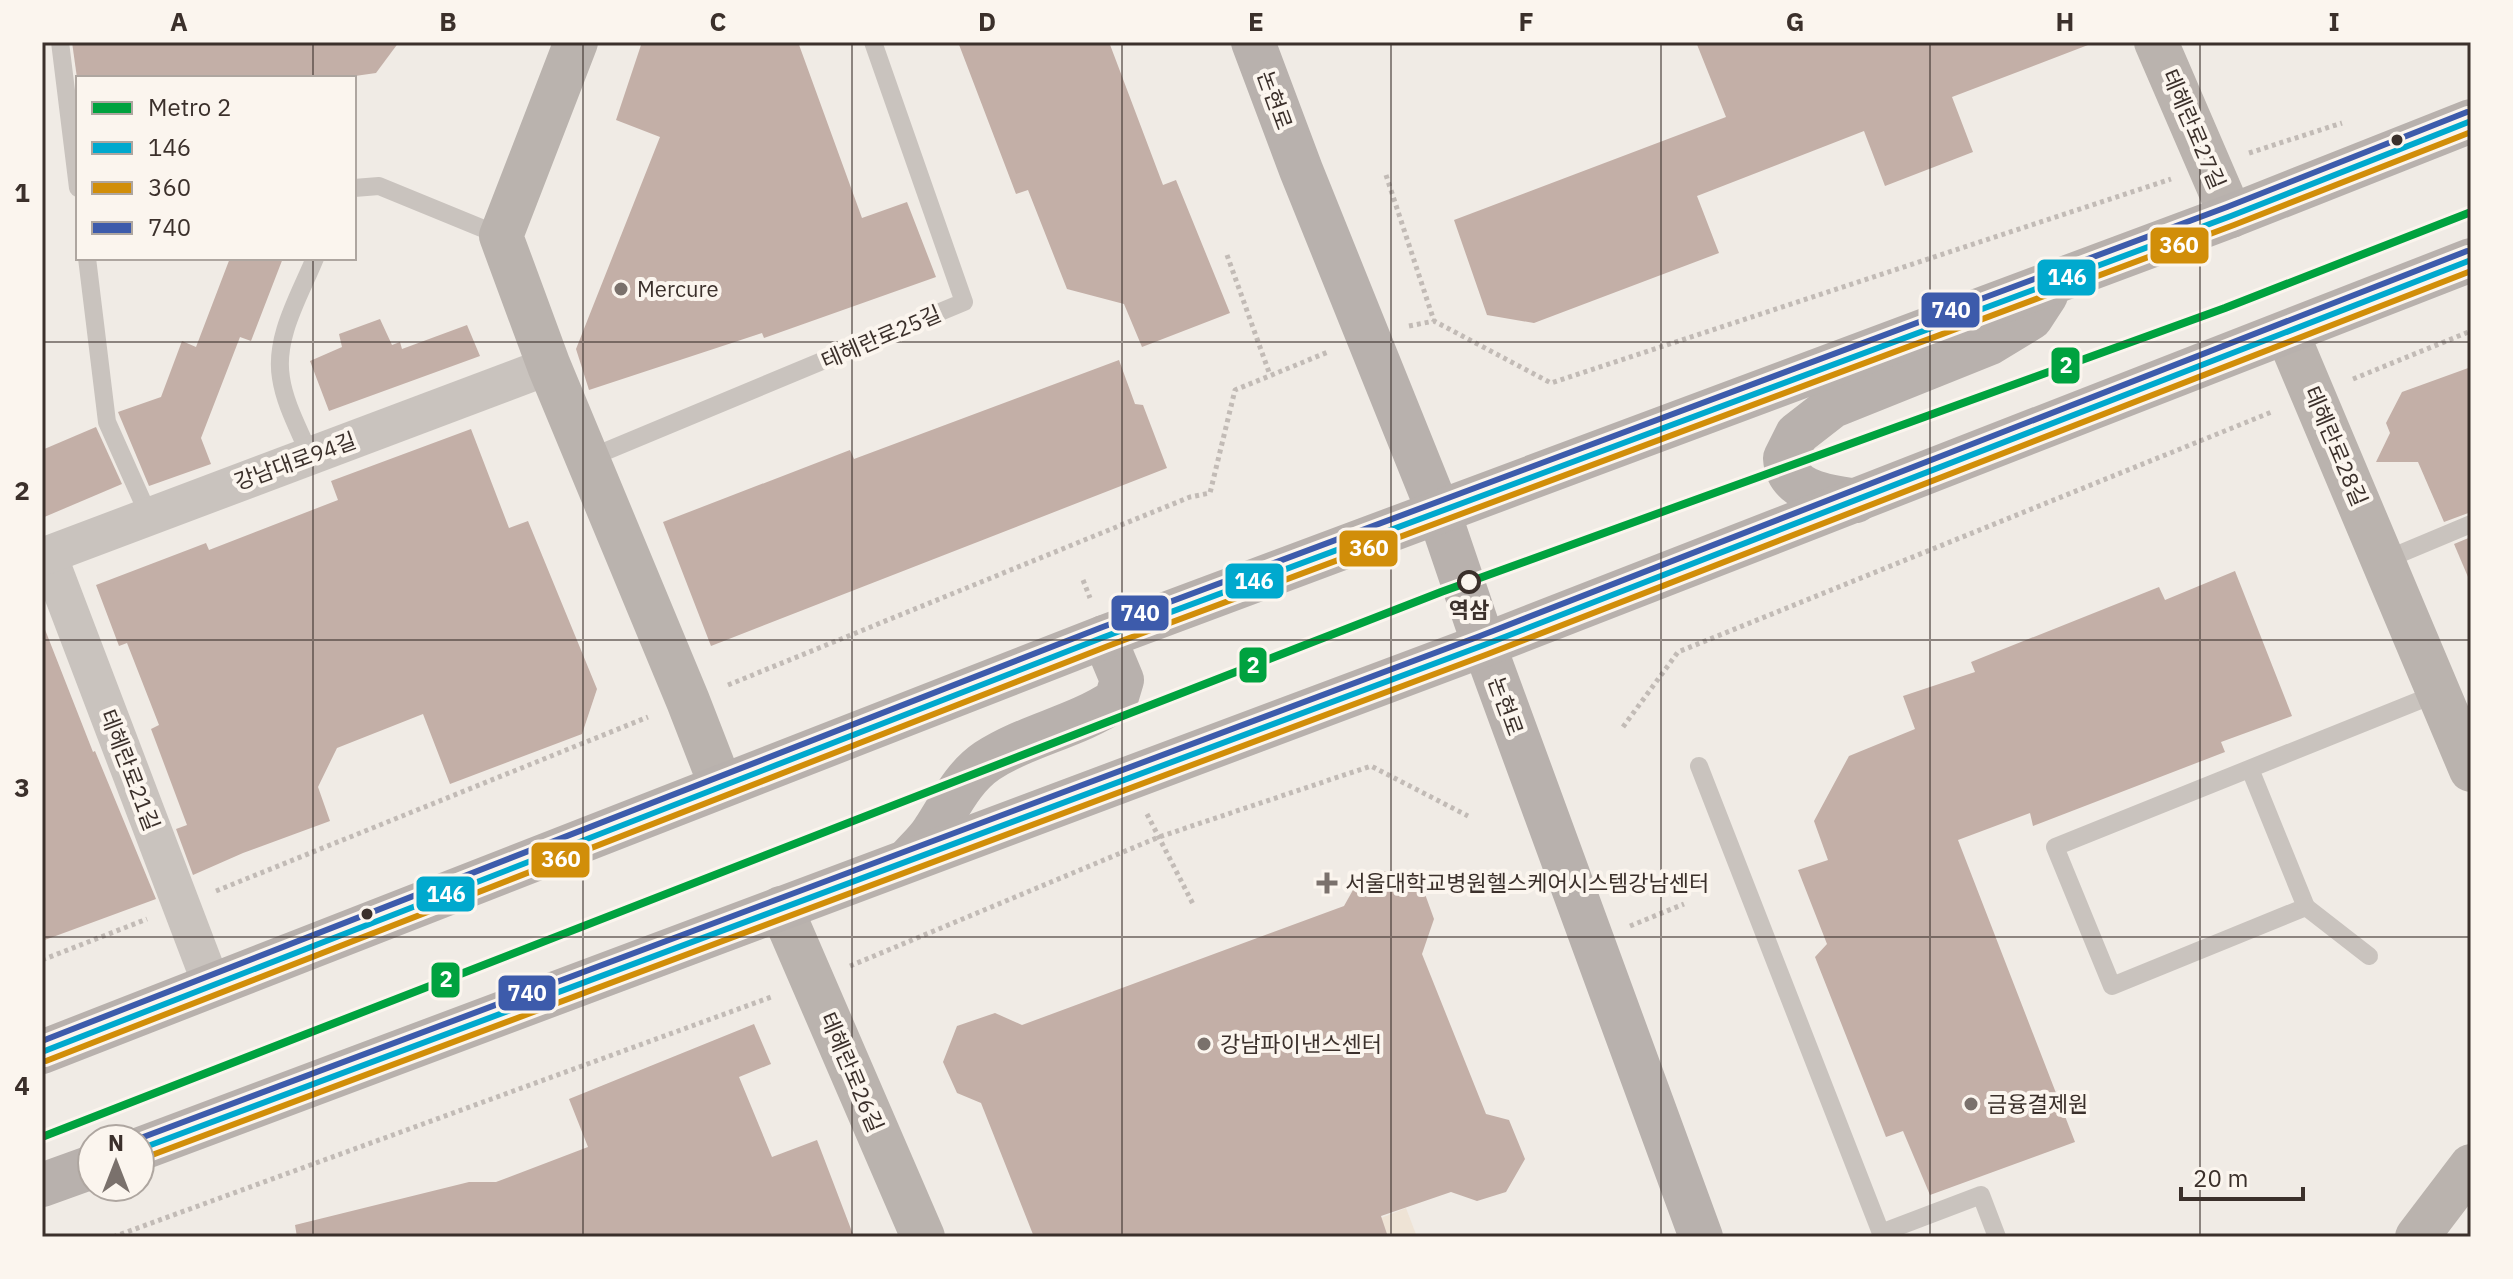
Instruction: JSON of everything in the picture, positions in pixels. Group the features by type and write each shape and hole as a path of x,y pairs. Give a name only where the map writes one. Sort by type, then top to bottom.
{"main road":[{"name":"논현로","path":"1253,42 1306,184 1439,513 1484,645 1701,1237"},
{"path":"42,1052 1104,637 2054,283 2471,121"},
{"path":"156,1143 1484,645 2471,260"},
{"path":"1856,501 1807,490 1791,477 1785,458 1797,434 1833,406 1990,343 2031,318 2054,283"},
{"path":"910,858 932,834 958,791 984,763 1025,740 1092,714 1116,700 1122,680 1104,637"},
{"path":"42,1185 76,1173"}],"street":[{"path":"576,42 501,236 549,366 721,786"},
{"name":"테헤란로27길","path":"2156,42 2231,216"},
{"name":"테헤란로28길","path":"2287,333 2471,770"},
{"name":"강남대로94길","path":"45,556 549,366"},
{"name":"테헤란로21길","path":"45,556 212,986"},
{"name":"테헤란로26길","path":"781,908 923,1237"},
{"path":"2417,1237 2471,1166"}],"lane":[{"path":"60,42 76,172"},
{"name":"테헤란로25길","path":"587,459 964,302 873,42"},
{"path":"356,188 379,186 501,236"},
{"path":"87,260 107,422 149,516"},
{"path":"310,456 280,376 282,339 314,260"},
{"path":"2385,560 2471,524"},
{"path":"2306,907 2112,986 2055,847 2438,693"},
{"path":"1699,766 1882,1235 1981,1195 1997,1237"},
{"path":"2250,769 2306,907 2369,956"}],"path":[{"path":"1386,175 1434,321 1551,383 2346,121"},
{"path":"1227,255 1270,375"},
{"path":"1623,727 1678,652 2471,331"},
{"path":"1128,778 1194,906"},
{"path":"1593,942 1684,904"}],"shaded area":[{"path":"1406,1208 1417,1237 1388,1237 1381,1218"}],"building":[{"path":"72,42 399,42 376,73 355,76 77,76"},
{"path":"642,42 798,42 862,218 907,202 936,277 764,338 762,333 589,390 576,349 660,137 616,120"},
{"path":"958,42 1109,42 1163,185 1176,180 1230,313 1142,347 1124,304 1067,289 1028,190 1016,194"},
{"path":"1696,42 2088,42 2088,45 1952,97 1973,152 1885,186 1864,131 1697,196 1719,253 1534,323 1487,315 1454,220 1726,117"},
{"path":"229,260 282,260 251,341 240,337 201,438 211,464 149,486 118,412 161,397 182,341 196,347"},
{"path":"380,319 392,345 400,342 402,349 467,325 480,356 329,411 310,361 342,347 339,334"},
{"path":"1119,360 1135,404 1143,405 1167,468 711,646 663,522 850,450 854,459"},
{"path":"2471,367 2471,512 2444,522 2418,462 2376,462 2390,433 2386,423 2402,392"},
{"path":"96,427 122,484 42,518 42,450"},
{"path":"471,429 509,528 528,521 597,689 582,734 450,784 423,714 337,748 318,787 330,821 193,875 176,829 187,825 151,729 159,725 127,643 119,646 96,585 206,543 209,550 338,500 331,481"},
{"path":"2471,537 2471,584 2454,544"},
{"path":"2235,571 2292,716 2221,742 2225,752 2033,826 2030,813 1958,840 2075,1142 1930,1195 1903,1131 1886,1137 1815,957 1827,944 1798,870 1828,860 1814,821 1849,756 1915,729 1903,696 1975,672 1971,662 2159,587 2165,600"},
{"path":"42,628 156,899 42,941"},
{"name":"강남파이낸스센터","path":"1386,871 1421,883 1434,919 1422,954 1486,1114 1509,1120 1525,1159 1506,1192 1477,1201 1451,1192 1381,1216 1388,1237 1034,1237 981,1103 957,1093 943,1062 957,1026 995,1013 1022,1025 1344,906 1358,881"},
{"path":"754,1024 771,1064 739,1077 772,1157 817,1140 854,1237 297,1237 295,1225 469,1182 496,1182 588,1147 569,1099"}],"metro line":[{"name":"2","path":"42,1137 1441,592 2225,308 2471,212"}],"transit line":[{"name":"740","path":"42,1041 1100,628 2227,207 2467,112"},
{"name":"146","path":"42,1052 1104,637 2231,216 2471,121"},
{"name":"360","path":"46,1061 1108,646 2234,225 2471,132"},
{"name":"740","path":"156,1132 1480,636 2467,251"},
{"name":"146","path":"156,1143 1484,645 2471,260"},
{"name":"360","path":"156,1154 1488,654 2471,271"}],"place":[{"name":"Mercure","path":"621,289"},
{"name":"역삼","path":"1469,582"},
{"name":"서울대학교병원헬스케어시스템강남센터","path":"1327,883"},
{"name":"강남파이낸스센터","path":"1204,1044"},
{"name":"금융결제원","path":"1971,1104"}]}
